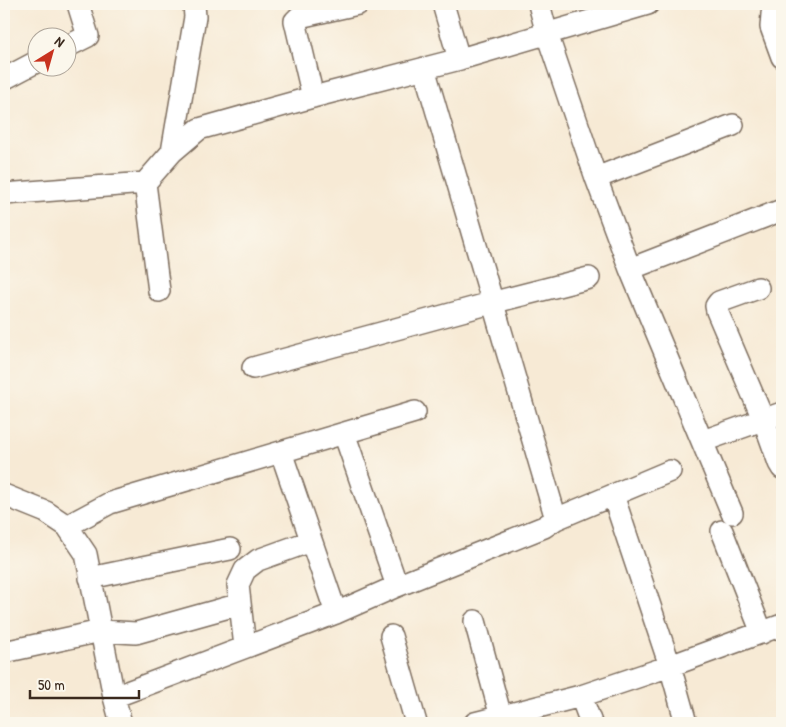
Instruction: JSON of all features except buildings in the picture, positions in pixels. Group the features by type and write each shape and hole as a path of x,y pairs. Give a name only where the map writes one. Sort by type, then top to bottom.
{"street":[{"path":"78,4 88,36 78,41"},
{"path":"172,152 195,17 194,4"},
{"path":"312,97 295,21 298,17 358,4"},
{"path":"443,4 459,59"},
{"path":"539,4 547,34 596,178 630,269 703,441 762,633"},
{"path":"4,194 145,183 172,152 199,129 312,97 459,59 648,4"},
{"path":"782,8 772,14 771,26 782,56"},
{"path":"4,79 28,67"},
{"path":"424,68 556,519"},
{"path":"596,178 733,124"},
{"path":"145,183 159,291"},
{"path":"630,269 782,210"},
{"path":"253,368 491,302 589,278"},
{"path":"758,288 719,302 716,306 716,311 773,417 779,463 782,468"},
{"path":"67,526 110,503 415,412"},
{"path":"703,441 773,417"},
{"path":"344,433 397,586"},
{"path":"281,452 336,613"},
{"path":"114,696 336,613 397,586 544,527 556,519 670,471"},
{"path":"4,495 46,512 67,526 86,554 121,723"},
{"path":"613,495 670,666 686,723"},
{"path":"245,648 238,585 244,570 258,560 311,541"},
{"path":"90,578 230,549"},
{"path":"4,652 101,631 136,633 240,604"},
{"path":"475,621 501,717"},
{"path":"475,723 581,696 782,625"},
{"path":"391,636 416,723"},
{"path":"581,696 590,723"}]}
